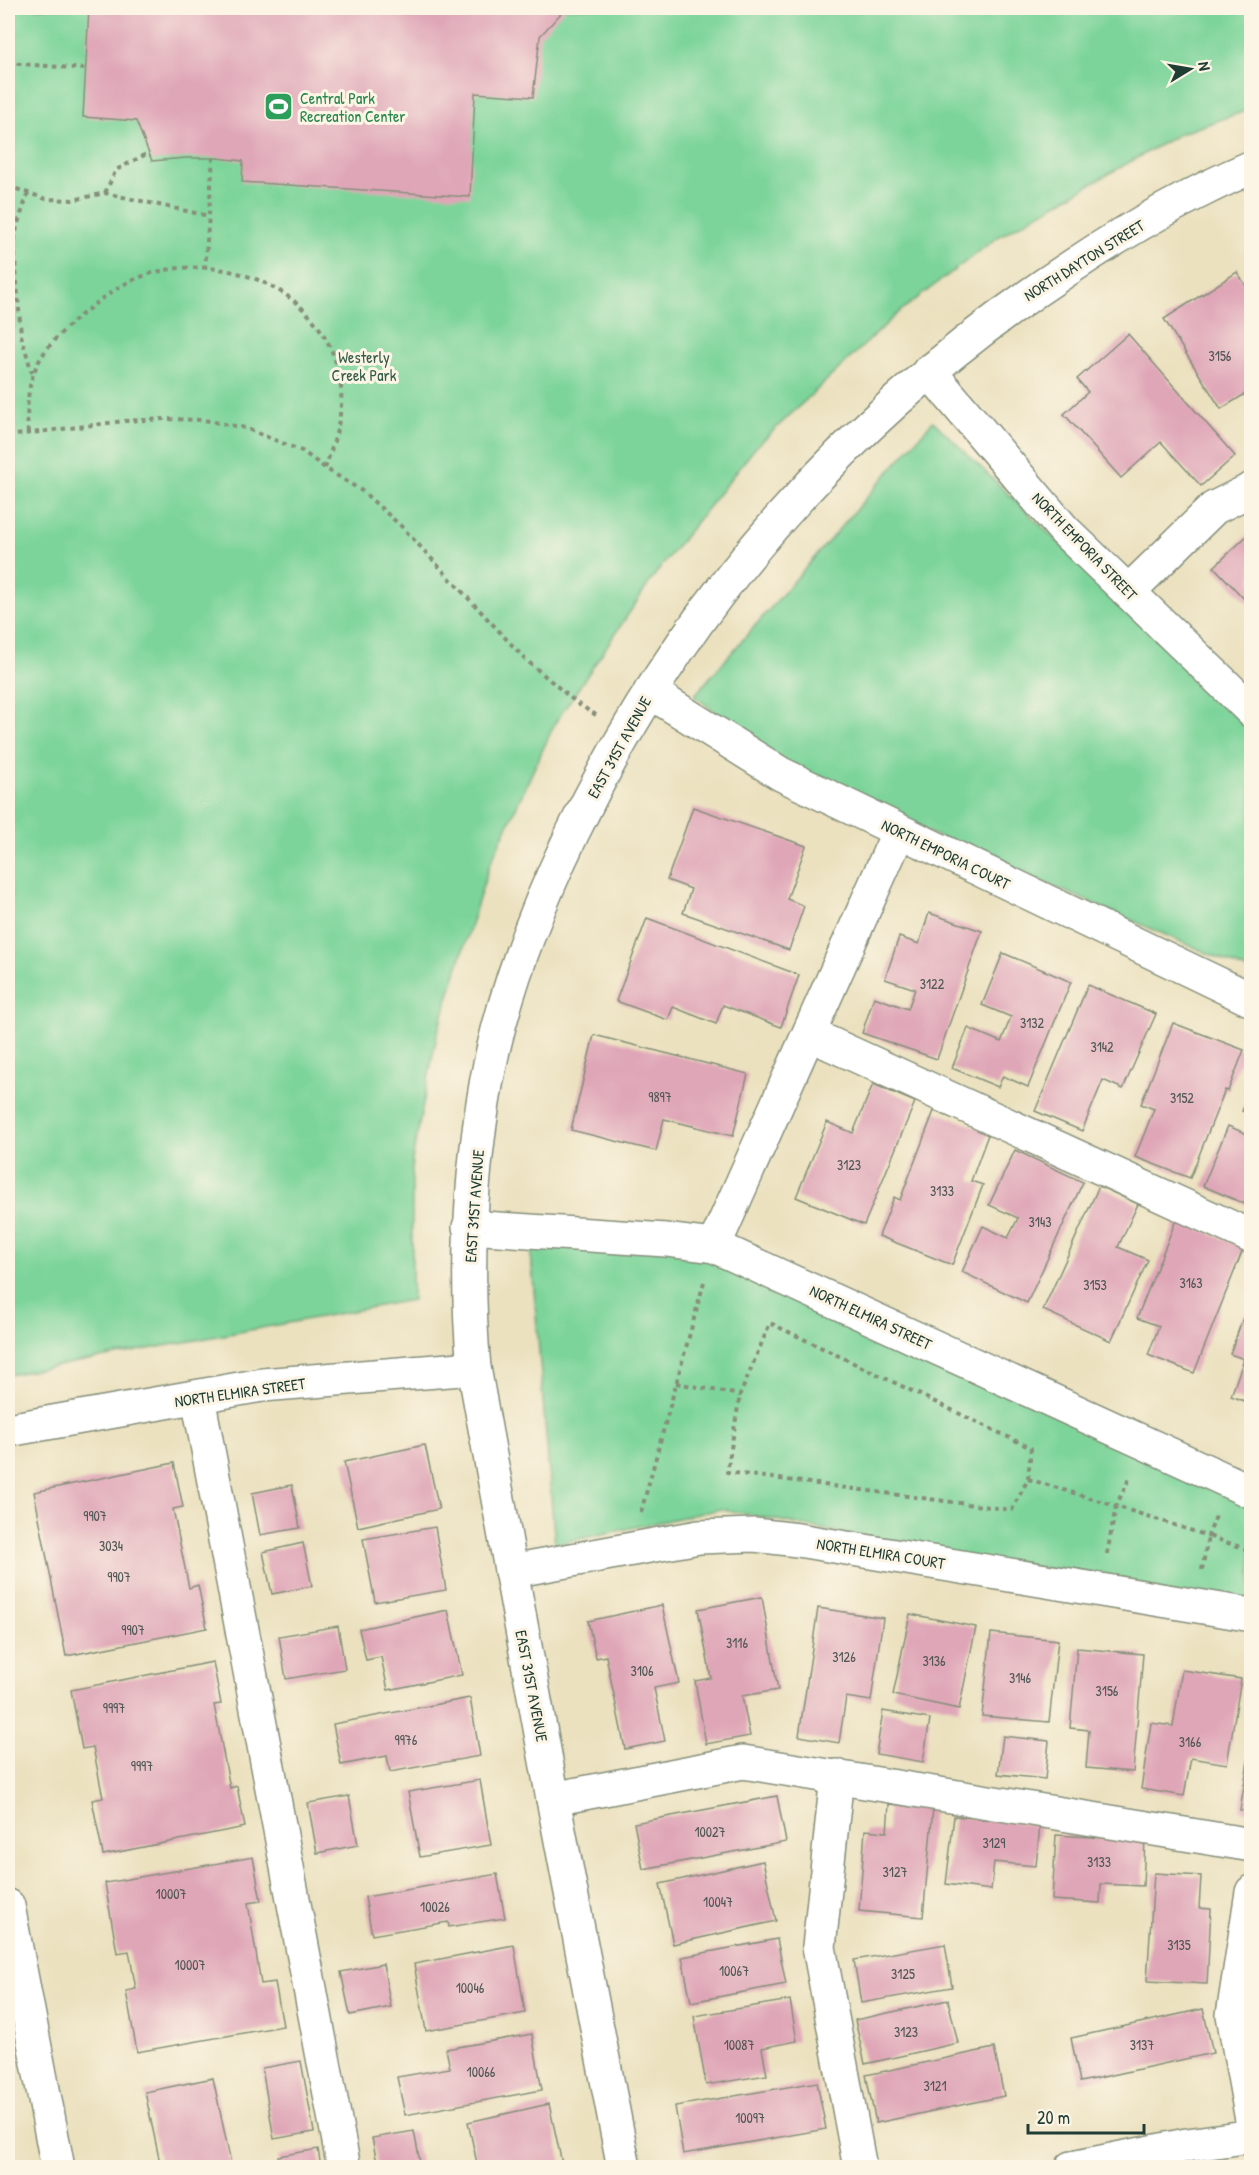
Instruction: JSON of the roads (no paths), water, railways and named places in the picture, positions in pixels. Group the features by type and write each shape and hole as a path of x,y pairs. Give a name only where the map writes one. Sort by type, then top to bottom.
{"street":[{"name":"NORTH DAYTON STREET","path":"929,371 1017,302 1120,235 1251,167"},
{"name":"NORTH EMPORIA STREET","path":"929,371 1064,530 1251,711"},
{"name":"EAST 31ST AVENUE","path":"624,2168 474,1368 469,1317 469,1227 472,1180 488,1076 510,991 544,892 625,731 668,663 725,584 788,508 856,437 929,371"},
{"path":"1128,592 1214,508 1251,489"},
{"name":"NORTH EMPORIA COURT","path":"650,693 781,774 1251,1000"},
{"path":"714,1246 899,831"},
{"path":"809,1034 1251,1237"},
{"name":"NORTH ELMIRA STREET","path":"469,1227 666,1240 714,1246 1240,1487"},
{"name":"NORTH ELMIRA STREET","path":"8,1430 262,1385 474,1368"},
{"path":"198,1397 344,2168"},
{"name":"NORTH ELMIRA COURT","path":"511,1571 699,1537 754,1535 798,1540 1251,1616"},
{"path":"553,1799 743,1762 1251,1845"},
{"path":"837,1776 819,1947 860,2168"},
{"path":"1251,1892 1233,2016 1251,2120"},
{"path":"8,1906 58,2168"},
{"path":"1072,2168 1187,2145 1251,2136"}],"place":[{"name":"Central Park Recreation Center","path":"279,107"}],"park label":[{"name":"Westerly Creek Park","path":"364,366"}]}
